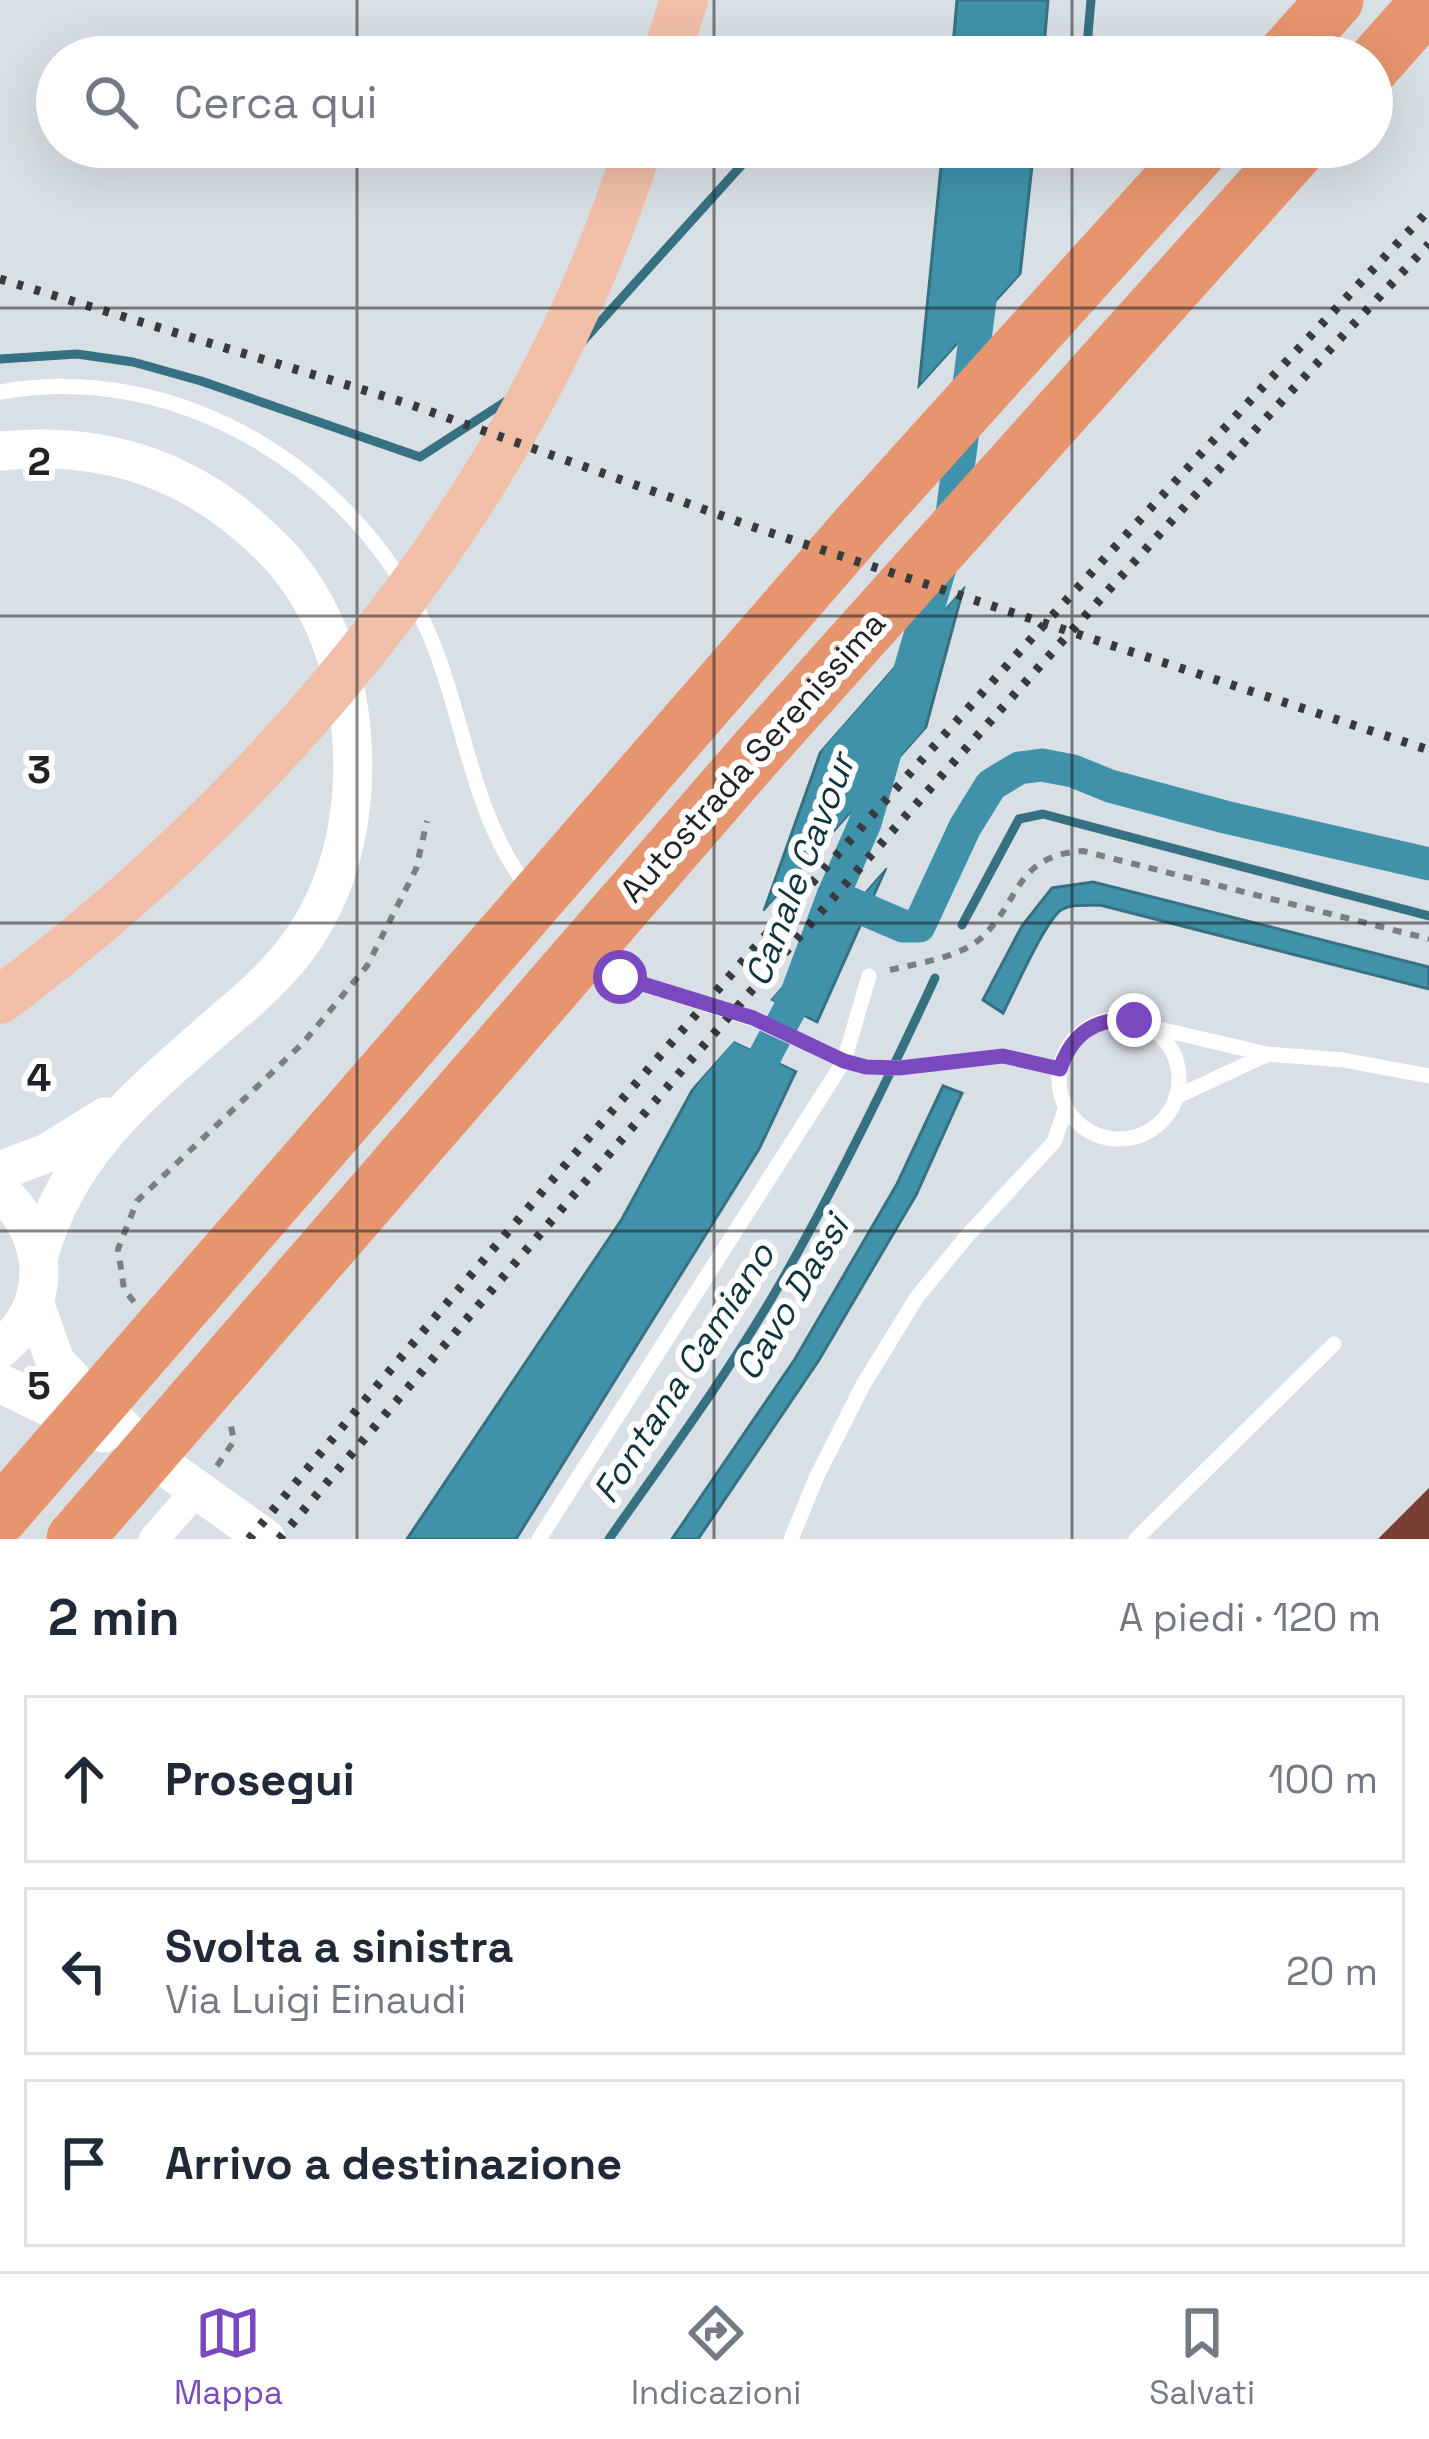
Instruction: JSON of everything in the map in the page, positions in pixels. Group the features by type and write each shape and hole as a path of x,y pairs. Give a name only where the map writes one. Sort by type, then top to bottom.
{"highway":[{"path":"1303,36 1335,0"},
{"path":"1393,42 1429,2"},
{"name":"Autostrada Serenissima","path":"0,1516 222,1257 528,922 858,528 1183,168"},
{"name":"Autostrada Serenissima","path":"75,1539 568,958 1280,168"}],"main road":[{"path":"673,36 684,0"},
{"path":"0,1000 136,891 206,827 328,695 394,610 466,503 555,351 632,168"}],"street":[{"path":"0,451 42,447 133,459 210,496 253,528 298,577 325,621 349,702 354,763 352,812 322,907 303,940 267,983 135,1099 64,1186 39,1256 34,1302 22,1326 0,1348"},
{"path":"0,1171 47,1153 135,1099"},
{"path":"0,1190 25,1219 39,1256"},
{"path":"34,1302 55,1360 157,1461 266,1539"},
{"path":"0,1382 157,1461"},
{"path":"154,1539 196,1490"}],"lane":[{"path":"0,392 71,388 130,393 188,408 260,442 300,467 335,499 390,559 431,638 492,828 524,884 528,922"},
{"path":"568,958 753,1018 840,1059 899,1068 1003,1056 1060,1069"},
{"path":"539,1539 840,1059 869,976"},
{"path":"1152,1028 1176,1058 1180,1078 1176,1097 1158,1125 1126,1138 1091,1132 1066,1108 1060,1069 1078,1034 1114,1018 1267,1054 1343,1060 1429,1076"},
{"path":"1176,1097 1267,1054"},
{"path":"791,1539 862,1385 917,1297 1054,1142 1066,1108"},
{"path":"1136,1539 1334,1344"}],"path":[{"path":"124,1289 118,1249 137,1201 303,1043 368,966 416,869 427,820"},
{"path":"869,976 964,949 981,938 1031,868 1057,854 1083,851 1429,939"}],"water":[{"path":"957,0 1048,0 1045,36 954,36"},
{"path":"941,168 1032,168 1020,275 919,387"},
{"path":"964,586 925,730 764,911 822,748"},
{"path":"886,868 817,1022 769,1000"},
{"path":"1093,882 1429,967 1429,989 1100,905 1080,905 1054,917 1003,1013 983,1000 1022,926 1052,888"},
{"path":"733,1040 796,1071 759,1149 516,1539 407,1539 622,1219 694,1087"},
{"path":"943,1086 962,1093 916,1195 819,1360 698,1539 672,1539 795,1359 897,1184"}],"pier":[{"path":"1027,268 1025,279 924,391 915,392"},
{"path":"964,580 968,582 812,760 818,744"},
{"path":"934,720 930,734 769,915 760,916"},
{"path":"890,863 770,1000 822,1026 815,1028 765,1005 765,996"},
{"path":"732,1034 799,1066 802,1073 734,1041 678,1104 689,1083"}],"building":[{"path":"1429,1488 1429,1539 1378,1539"}],"waterway":[{"path":"1088,36 1091,0"},
{"path":"582,342 739,168"},
{"name":"Canale Cavour","path":"907,680 949,537 983,278"},
{"path":"0,359 77,354 133,362 420,457 508,400"},
{"name":"Canale Cavour","path":"746,1092 794,1001 865,823 887,746"},
{"path":"833,896 903,926 919,926 965,827 991,785 1019,768 1042,765 1225,817 1429,864"},
{"name":"Fontana Camiano","path":"962,925 1019,819 1043,814 1429,916"},
{"name":"Fontana Camiano","path":"609,1539 773,1296 858,1139 935,978"}],"railway":[{"path":"249,1539 536,1199 828,865 1429,210"},
{"path":"279,1539 845,884 1429,244"},
{"path":"0,279 406,403 759,529 1429,750"}],"route":[{"path":"620,977 753,1018 866,1067 899,1068 1003,1056 1060,1069 1078,1034 1114,1018 1134,1020"}],"water label":[{"name":"Cavo Dassi","path":"792,1298"}]}
